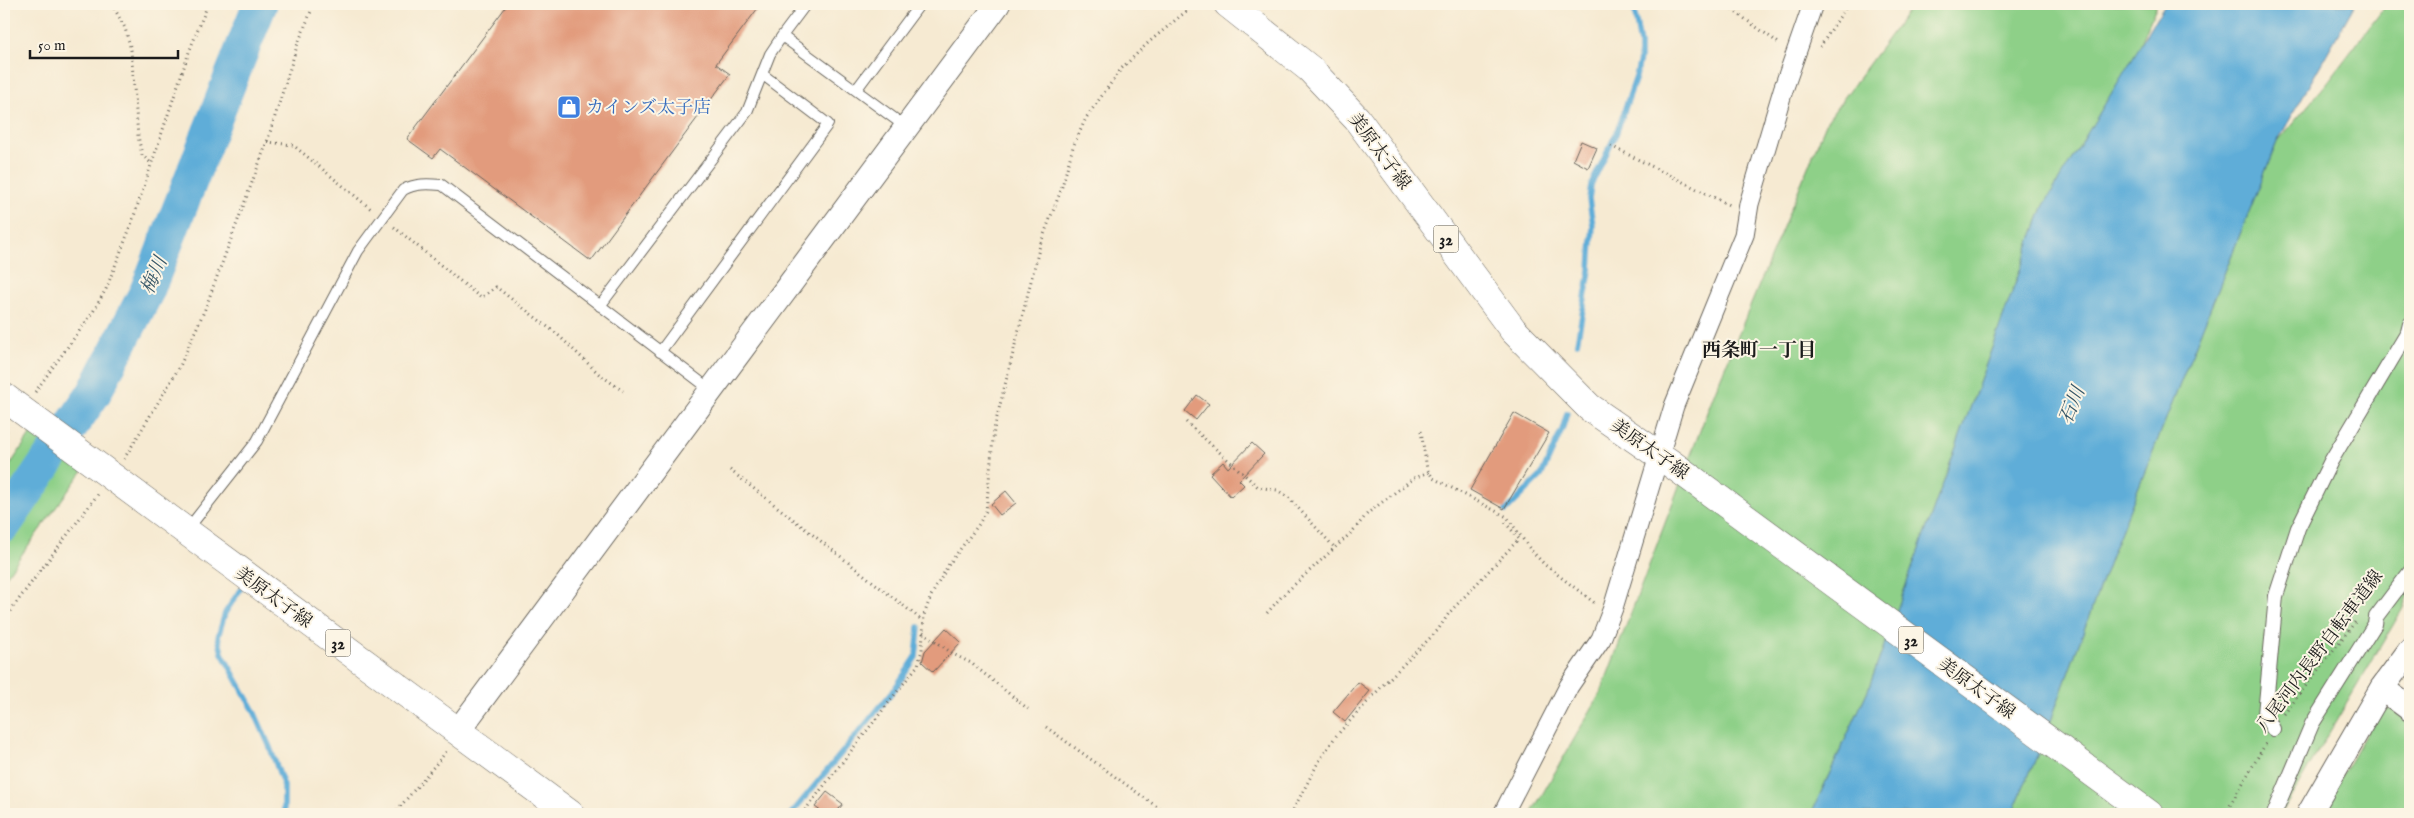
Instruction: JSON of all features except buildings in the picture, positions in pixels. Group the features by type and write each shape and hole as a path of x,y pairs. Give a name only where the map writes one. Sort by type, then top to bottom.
{"main road":[{"name":"美原太子線","path":"1228,4 1310,69 1357,119 1513,330 1589,407 1666,460 2149,814"},
{"name":"美原太子線","path":"17,407 570,814"}],"street":[{"path":"458,731 998,4"},
{"path":"1503,814 1569,686 1601,639 1613,608 1666,460 1674,406 1744,235 1749,204 1795,54 1813,4"},
{"path":"2273,729 2265,714 2276,596 2298,528 2331,462 2408,332 2410,324"},
{"path":"2274,814 2312,724 2370,632 2376,617 2410,572"},
{"path":"2309,814 2382,688 2410,650"},
{"path":"2382,688 2410,709"}],"lane":[{"path":"600,306 747,112 770,54 806,4"},
{"path":"856,90 920,4"},
{"path":"782,36 907,128"},
{"path":"660,352 828,124 762,74"},
{"path":"185,532 256,441 358,251 403,190 424,183 442,185 711,390"}],"path":[{"path":"112,4 125,28 131,50 138,136 142,155 152,164"},
{"path":"4,435 17,407 88,319 106,289 130,228 189,52 208,4"},
{"path":"4,619 108,475 143,431 180,366 211,292 267,142 297,46 314,4"},
{"path":"802,814 918,664 924,621 931,596 949,564 974,531 986,511 994,429 1024,307 1040,245 1061,190 1073,148 1086,118 1121,69 1149,42 1195,4"},
{"path":"1724,4 1795,54"},
{"path":"267,142 293,146 481,298 496,287 557,334 599,374 623,392"},
{"path":"1611,146 1733,207"},
{"path":"1186,422 1258,487 1277,490 1288,497 1334,547"},
{"path":"1421,431 1429,472 1438,483 1507,517 1530,550 1596,605 1595,612"},
{"path":"730,470 924,621"},
{"path":"1267,613 1282,596 1352,532 1368,513 1414,478 1429,472"},
{"path":"1291,814 1336,736 1438,630 1449,614 1519,539 1505,522"},
{"name":"八尾河内長野自転車道線","path":"2225,814 2273,729 2356,620"},
{"path":"923,632 953,654 971,663 1028,710"},
{"path":"1046,727 1167,814"},
{"path":"394,814 445,755 458,731"}],"green space":[{"path":"1913,4 2157,4 2139,48 2043,207 1868,690 1811,814 1531,814 1601,692 1715,391 1827,121"},
{"path":"2387,4 2410,4 2410,590 2402,610 2281,814 2012,814 2043,742 2111,556 2277,142 2327,83"},
{"path":"32,432 84,469 4,579 4,474"},
{"path":"2380,709 2392,709 2410,722 2410,814 2333,814 2324,807"}],"water":[{"name":"石川","path":"2165,4 2355,4 2277,142 2111,556 2043,742 2012,814 1811,814 1868,690 2043,207"}],"waterway":[{"name":"梅川","path":"4,525 94,393 147,291 260,4"},
{"path":"1577,343 1590,270 1593,225 1589,199 1591,185 1616,134 1636,77 1640,59 1640,44 1633,4"},
{"path":"1506,511 1541,476 1562,430 1567,413"},
{"path":"240,590 225,613 218,637 222,653 254,711 269,745 284,786 284,814"},
{"path":"791,814 893,691 916,657 919,627"}],"place":[{"name":"カインズ太子店","path":"569,107"}],"district":[{"name":"西条町一丁目","path":"1759,349"}]}
